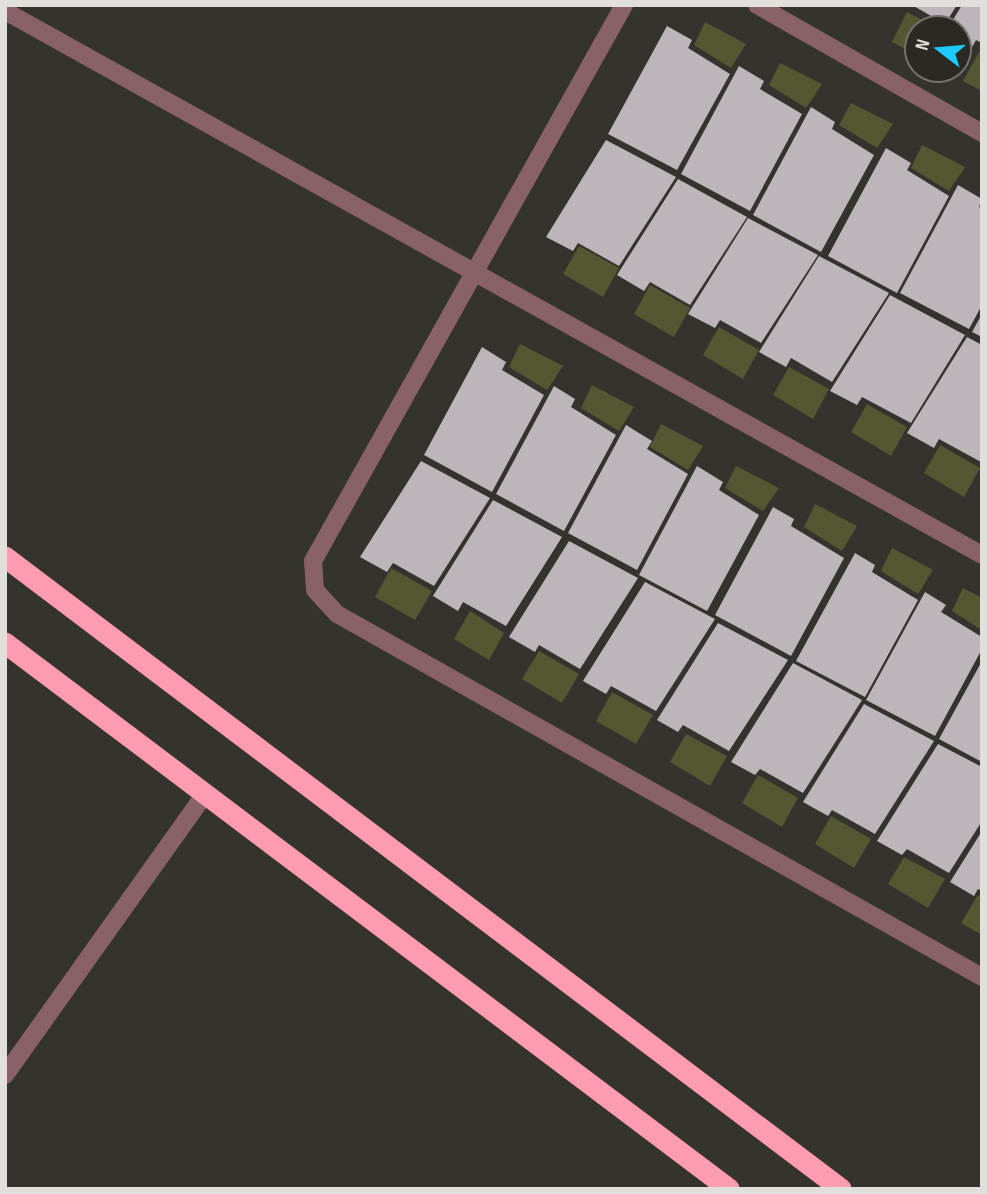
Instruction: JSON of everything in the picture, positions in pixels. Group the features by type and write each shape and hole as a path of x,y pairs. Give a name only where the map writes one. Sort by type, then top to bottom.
{"highway":[{"path":"5,557 841,1189"},
{"path":"5,643 729,1189"}],"street":[{"path":"624,5 313,561 315,590 337,614 982,977"},
{"path":"757,5 982,133"},
{"path":"5,11 982,555"},
{"path":"5,1075 205,794"}],"green space":[{"path":"903,20 903,48 892,42"},
{"path":"705,22 746,44 731,68 694,45"},
{"path":"979,52 982,54 982,91 969,84 973,84 973,63"},
{"path":"780,63 822,84 806,108 769,85"},
{"path":"851,103 893,124 877,148 839,125"},
{"path":"922,145 965,167 949,191 911,168"},
{"path":"579,246 619,268 603,297 563,274"},
{"path":"650,285 690,308 674,337 634,314"},
{"path":"719,327 759,350 743,379 703,355"},
{"path":"520,344 563,366 547,390 509,367"},
{"path":"789,367 829,389 813,419 773,395"},
{"path":"592,385 634,407 619,431 581,408"},
{"path":"867,404 907,427 891,456 851,432"},
{"path":"661,424 703,446 688,470 650,447"},
{"path":"940,445 980,468 964,497 924,473"},
{"path":"736,466 779,488 763,511 725,488"},
{"path":"815,504 857,526 842,551 804,527"},
{"path":"892,548 933,570 918,594 881,571"},
{"path":"391,568 432,591 415,620 375,597"},
{"path":"963,588 982,598 982,630 952,611"},
{"path":"470,611 504,633 489,660 454,639"},
{"path":"539,651 579,674 562,703 522,679"},
{"path":"612,692 653,715 636,744 596,721"},
{"path":"686,734 727,756 710,786 670,762"},
{"path":"758,775 798,798 782,827 742,803"},
{"path":"831,816 871,839 854,868 815,844"},
{"path":"904,857 945,879 928,908 888,884"},
{"path":"978,895 982,898 982,935 961,923"}],"building":[{"path":"912,5 957,5 951,14 928,14"},
{"path":"962,5 982,5 982,43 976,40 973,45 973,14 957,14"},
{"path":"667,26 692,40 688,48 730,74 677,170 608,134"},
{"path":"739,66 764,81 760,89 802,114 750,211 681,174"},
{"path":"811,107 835,122 832,129 874,155 821,252 753,215"},
{"path":"606,140 676,177 619,266 578,243 573,251 546,237"},
{"path":"886,148 911,163 907,170 949,196 897,293 828,256"},
{"path":"678,179 747,217 690,305 650,282 644,291 617,275"},
{"path":"958,185 982,199 979,207 982,209 982,305 969,329 900,293"},
{"path":"748,218 818,255 761,343 720,320 715,328 688,314"},
{"path":"819,256 889,293 832,382 791,358 786,367 759,352"},
{"path":"890,295 965,335 911,423 862,397 857,405 830,391"},
{"path":"982,314 982,337 972,332"},
{"path":"967,337 982,345 981,462 939,439 934,448 907,433"},
{"path":"482,347 506,362 502,370 544,395 492,492 424,455"},
{"path":"554,386 575,399 571,407 616,435 564,531 496,494"},
{"path":"626,425 652,441 647,449 688,474 637,570 568,533"},
{"path":"421,461 490,498 434,586 393,563 387,572 360,557"},
{"path":"697,466 723,482 719,490 759,515 707,611 639,575"},
{"path":"493,500 562,537 506,626 463,602 458,611 433,596"},
{"path":"773,507 794,519 791,526 844,558 791,656 715,615"},
{"path":"569,541 638,578 580,669 539,645 535,652 509,637"},
{"path":"855,553 875,565 872,572 918,600 865,697 796,661"},
{"path":"645,582 715,619 656,711 611,686 606,694 583,681"},
{"path":"925,592 946,605 941,612 982,637 982,649 935,736 866,700"},
{"path":"718,623 788,660 729,751 683,725 678,732 657,720"},
{"path":"982,661 982,762 939,739"},
{"path":"793,663 862,700 803,793 760,769 755,775 731,762"},
{"path":"864,704 934,741 875,834 832,810 828,816 803,802"},
{"path":"938,744 982,767 982,821 949,873 907,849 902,855 877,841"},
{"path":"982,831 982,891 978,889 974,896 950,882"}]}
